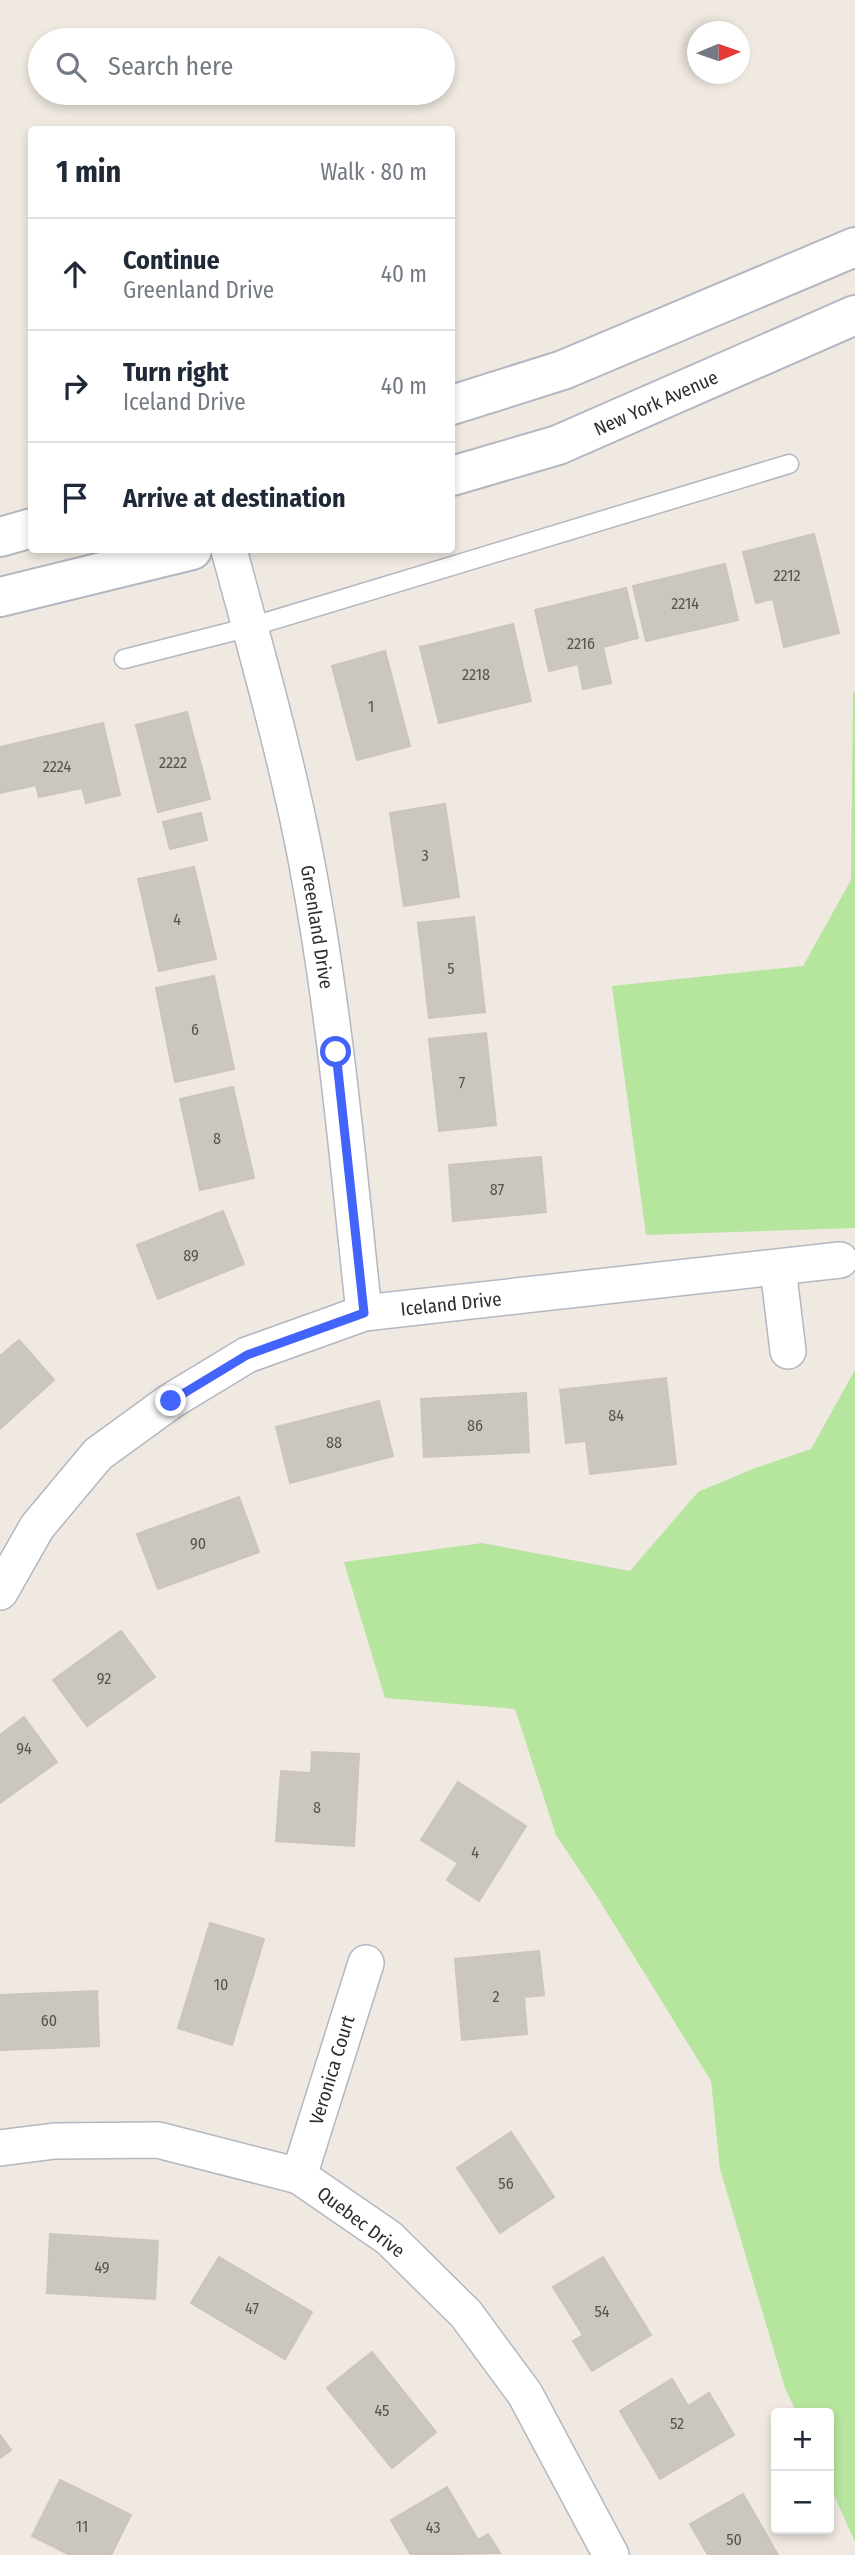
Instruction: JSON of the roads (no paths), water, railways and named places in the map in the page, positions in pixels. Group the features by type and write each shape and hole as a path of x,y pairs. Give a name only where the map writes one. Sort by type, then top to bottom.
{"street":[{"path":"455,404 562,370 855,247"},
{"name":"New York Avenue","path":"455,475 558,445 855,316"},
{"path":"0,537 28,529"},
{"path":"0,597 180,553"},
{"name":"Greenland Drive","path":"230,553 268,694 306,862 336,1052 364,1313"},
{"name":"Iceland Drive","path":"0,1592 37,1527 98,1454 171,1401 247,1355 364,1313 840,1260"},
{"path":"778,1268 788,1351"},
{"name":"Veronica Court","path":"299,2176 366,1964"},
{"name":"Quebec Drive","path":"0,2148 55,2141 158,2140 299,2176 389,2238 466,2314 525,2394 611,2555"}],"lane":[{"path":"124,659 250,627 789,464"}]}
